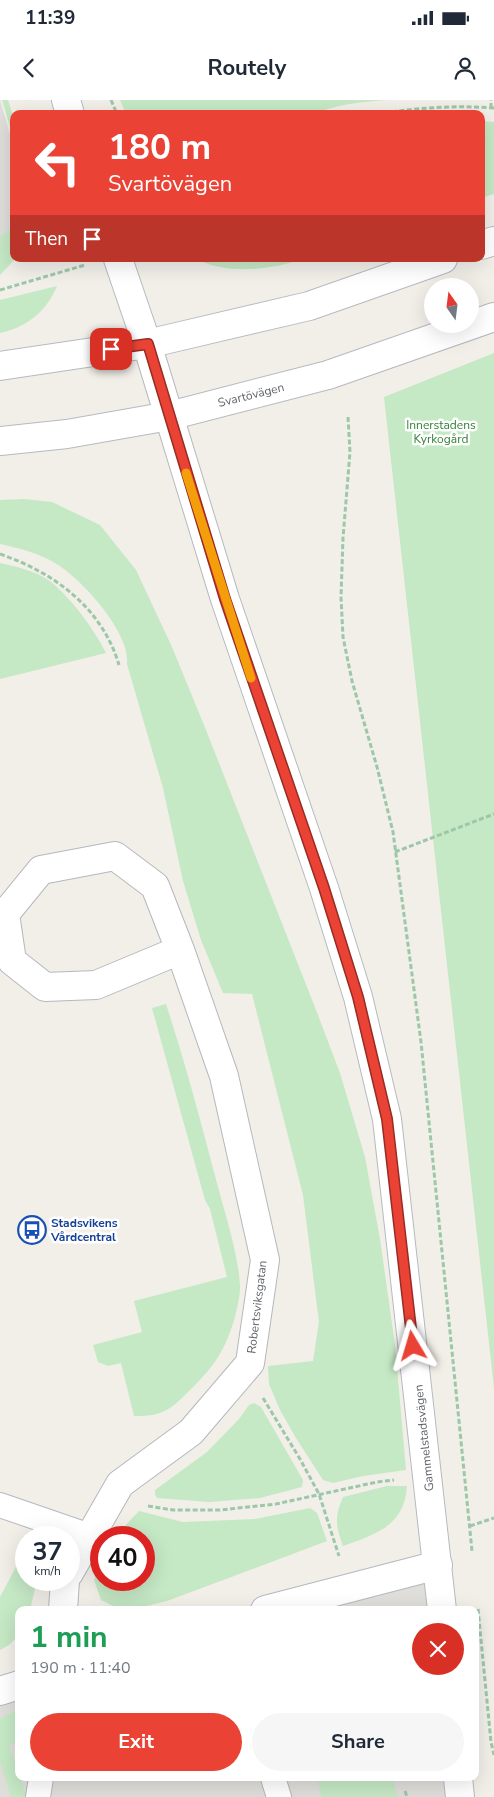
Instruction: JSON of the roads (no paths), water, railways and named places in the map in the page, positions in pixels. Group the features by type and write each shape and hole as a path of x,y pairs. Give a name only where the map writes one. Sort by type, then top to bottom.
{"street":[{"name":"Gammelstadsvägen","path":"119,262 148,344 228,609 324,888 358,997 387,1119 442,1606"},
{"path":"0,366 148,344 309,306 434,262"},
{"name":"Svartövägen","path":"0,441 67,434 169,416 328,375 494,318"},
{"name":"Robertsviksgatan","path":"96,1526 120,1484 191,1432 250,1362 265,1260 224,1076 180,950 155,886 115,856 41,870 5,914 12,961 45,988 96,985 180,950"},
{"name":"Robertsviksgatan","path":"80,1554 90,1536"},
{"path":"280,1606 438,1565"},
{"path":"63,1606 64,1591"},
{"path":"0,1691 15,1686"},
{"path":"458,1781 460,1797"}],"lane":[{"path":"0,1505 90,1536"},
{"path":"38,1797 41,1781"},
{"path":"274,1781 279,1797"}],"place":[{"name":"Stadsvikens Vårdcentral","path":"32,1230"}],"park label":[{"name":"Innerstadens Kyrkogård","path":"441,432"}]}
